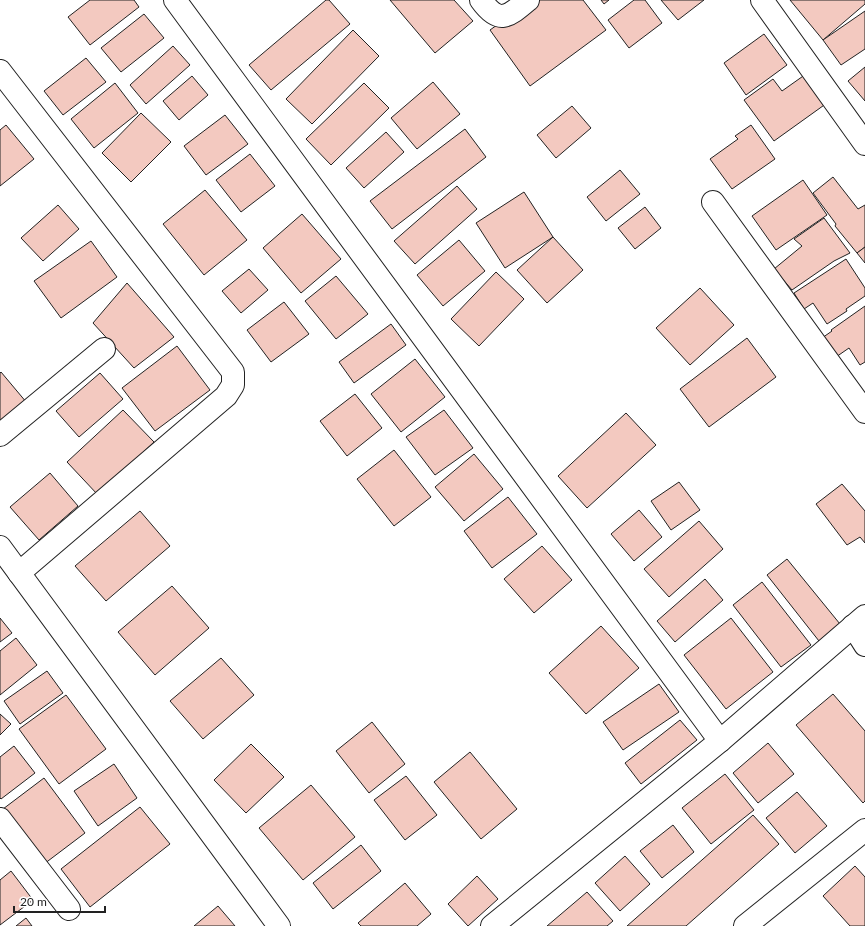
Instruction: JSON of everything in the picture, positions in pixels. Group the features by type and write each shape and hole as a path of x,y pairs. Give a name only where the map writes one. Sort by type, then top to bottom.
{"street":[{"path":"175,0 720,741"},
{"path":"480,0 493,14 499,16 508,15 528,0"},
{"path":"762,0 865,144"},
{"path":"0,71 233,372 233,385 226,396 19,573"},
{"path":"713,202 865,412"},
{"path":"0,435 104,349"},
{"path":"0,548 279,926"},
{"path":"492,926 720,741 859,621 865,645"},
{"path":"0,819 69,909"},
{"path":"745,926 865,830"}],"building":[{"path":"90,0 134,0 139,7 90,45 68,17"},
{"path":"326,0 329,0 350,24 271,90 249,65"},
{"path":"390,0 454,0 473,21 435,53"},
{"path":"532,0 583,0 606,30 530,86 490,30"},
{"path":"601,0 609,0 604,4"},
{"path":"634,0 645,0 662,23 629,48 608,20"},
{"path":"661,0 704,0 678,20"},
{"path":"790,0 865,0 865,4 823,40"},
{"path":"865,11 865,49 841,65 823,40"},
{"path":"144,14 164,38 121,72 101,48"},
{"path":"353,30 379,56 312,124 286,99"},
{"path":"764,34 787,65 746,95 724,63"},
{"path":"173,46 190,65 146,104 130,85"},
{"path":"86,58 106,82 63,115 44,91"},
{"path":"865,67 865,101 848,81"},
{"path":"806,74 827,103 774,141 744,100 773,79 782,91"},
{"path":"192,76 208,95 179,120 163,101"},
{"path":"433,82 460,114 417,149 391,118"},
{"path":"115,83 138,113 94,148 71,119"},
{"path":"364,83 389,108 331,165 306,139"},
{"path":"572,106 591,128 556,158 537,135"},
{"path":"141,113 171,142 131,182 102,153"},
{"path":"225,115 248,144 206,175 184,146"},
{"path":"6,125 34,159 0,186 0,130"},
{"path":"751,125 775,159 732,189 710,159 738,139 735,136"},
{"path":"465,129 486,157 392,229 370,201"},
{"path":"386,132 404,152 364,188 346,168"},
{"path":"250,154 275,186 241,212 216,180"},
{"path":"620,170 640,194 606,221 587,197"},
{"path":"833,177 858,209 865,205 865,247 857,253 835,226 836,224 813,193"},
{"path":"803,180 827,215 776,250 752,216"},
{"path":"457,186 477,209 415,264 394,241"},
{"path":"205,190 247,240 204,275 163,224"},
{"path":"524,192 553,237 505,268 476,223"},
{"path":"58,205 79,229 43,261 21,238"},
{"path":"645,207 661,228 635,249 618,228"},
{"path":"302,214 341,259 301,293 263,248"},
{"path":"824,218 850,253 834,261 792,290 774,269 802,246 794,239"},
{"path":"553,237 583,270 547,303 517,270"},
{"path":"459,240 485,271 443,306 417,275"},
{"path":"91,241 117,277 61,318 34,281"},
{"path":"865,247 865,263 857,253"},
{"path":"846,259 865,288 865,296 846,309 847,311 827,324 813,303 804,309 794,293"},
{"path":"249,269 268,290 241,313 222,291"},
{"path":"496,272 524,299 479,346 451,319"},
{"path":"336,276 368,314 336,339 305,301"},
{"path":"127,283 174,337 134,368 93,323"},
{"path":"700,288 734,325 690,365 656,328"},
{"path":"284,302 309,334 271,362 247,330"},
{"path":"865,306 865,362 860,365 849,348 836,357 822,338"},
{"path":"391,324 406,345 354,383 339,362"},
{"path":"747,338 776,377 709,427 680,389"},
{"path":"177,346 210,390 155,431 122,388"},
{"path":"415,359 445,397 401,432 371,394"},
{"path":"1,372 27,403 0,425 0,373"},
{"path":"100,373 123,399 79,437 56,411"},
{"path":"355,394 382,428 347,456 320,421"},
{"path":"123,410 154,442 98,495 67,462"},
{"path":"444,410 473,448 435,475 406,437"},
{"path":"626,413 656,445 587,508 558,476"},
{"path":"394,450 431,497 394,526 357,479"},
{"path":"474,454 503,489 464,521 435,487"},
{"path":"50,473 78,506 39,540 10,507"},
{"path":"679,482 700,510 671,530 651,501"},
{"path":"842,484 865,511 865,543 860,537 847,545 816,504"},
{"path":"508,497 537,534 492,568 464,531"},
{"path":"639,510 662,537 634,561 611,534"},
{"path":"140,511 170,546 106,601 75,566"},
{"path":"699,521 723,549 669,597 644,569"},
{"path":"542,546 572,580 534,613 504,579"},
{"path":"787,559 840,624 819,641 767,575"},
{"path":"705,579 723,600 675,642 657,621"},
{"path":"762,582 811,645 781,667 733,605"},
{"path":"172,586 209,628 155,675 118,632"},
{"path":"0,618 12,633 0,642"},
{"path":"731,618 773,672 726,709 684,655"},
{"path":"601,626 639,668 586,714 549,673"},
{"path":"16,638 37,665 0,695 0,651"},
{"path":"221,658 254,695 203,739 170,701"},
{"path":"47,671 63,693 20,724 4,701"},
{"path":"659,684 679,712 623,750 603,722"},
{"path":"833,694 865,731 865,801 863,803 796,725"},
{"path":"66,695 106,749 59,784 19,729"},
{"path":"0,714 11,724 0,735"},
{"path":"680,720 697,740 641,784 625,763"},
{"path":"372,722 405,764 369,793 336,751"},
{"path":"768,743 794,774 758,803 733,773"},
{"path":"251,744 284,777 246,813 214,780"},
{"path":"14,746 35,773 1,799 0,757"},
{"path":"470,752 517,809 481,839 434,782"},
{"path":"114,764 137,798 98,826 74,791"},
{"path":"725,774 754,810 711,844 682,808"},
{"path":"406,776 437,815 405,840 374,800"},
{"path":"44,778 85,833 44,864 3,809"},
{"path":"311,785 355,837 303,880 259,828"},
{"path":"797,792 827,826 795,853 766,818"},
{"path":"140,807 170,844 90,907 61,869"},
{"path":"753,815 779,844 686,926 627,926"},
{"path":"673,825 694,852 662,878 640,851"},
{"path":"361,845 381,871 333,909 313,883"},
{"path":"625,856 650,884 620,911 595,883"},
{"path":"855,866 865,877 865,926 850,926 823,896"},
{"path":"11,871 33,900 0,925 0,880"},
{"path":"477,876 498,899 468,926 448,904"},
{"path":"405,883 431,914 417,926 361,926 358,923"},
{"path":"587,892 613,921 607,926 547,926"},
{"path":"218,906 235,926 194,926"},
{"path":"26,918 32,926 16,926"}]}
